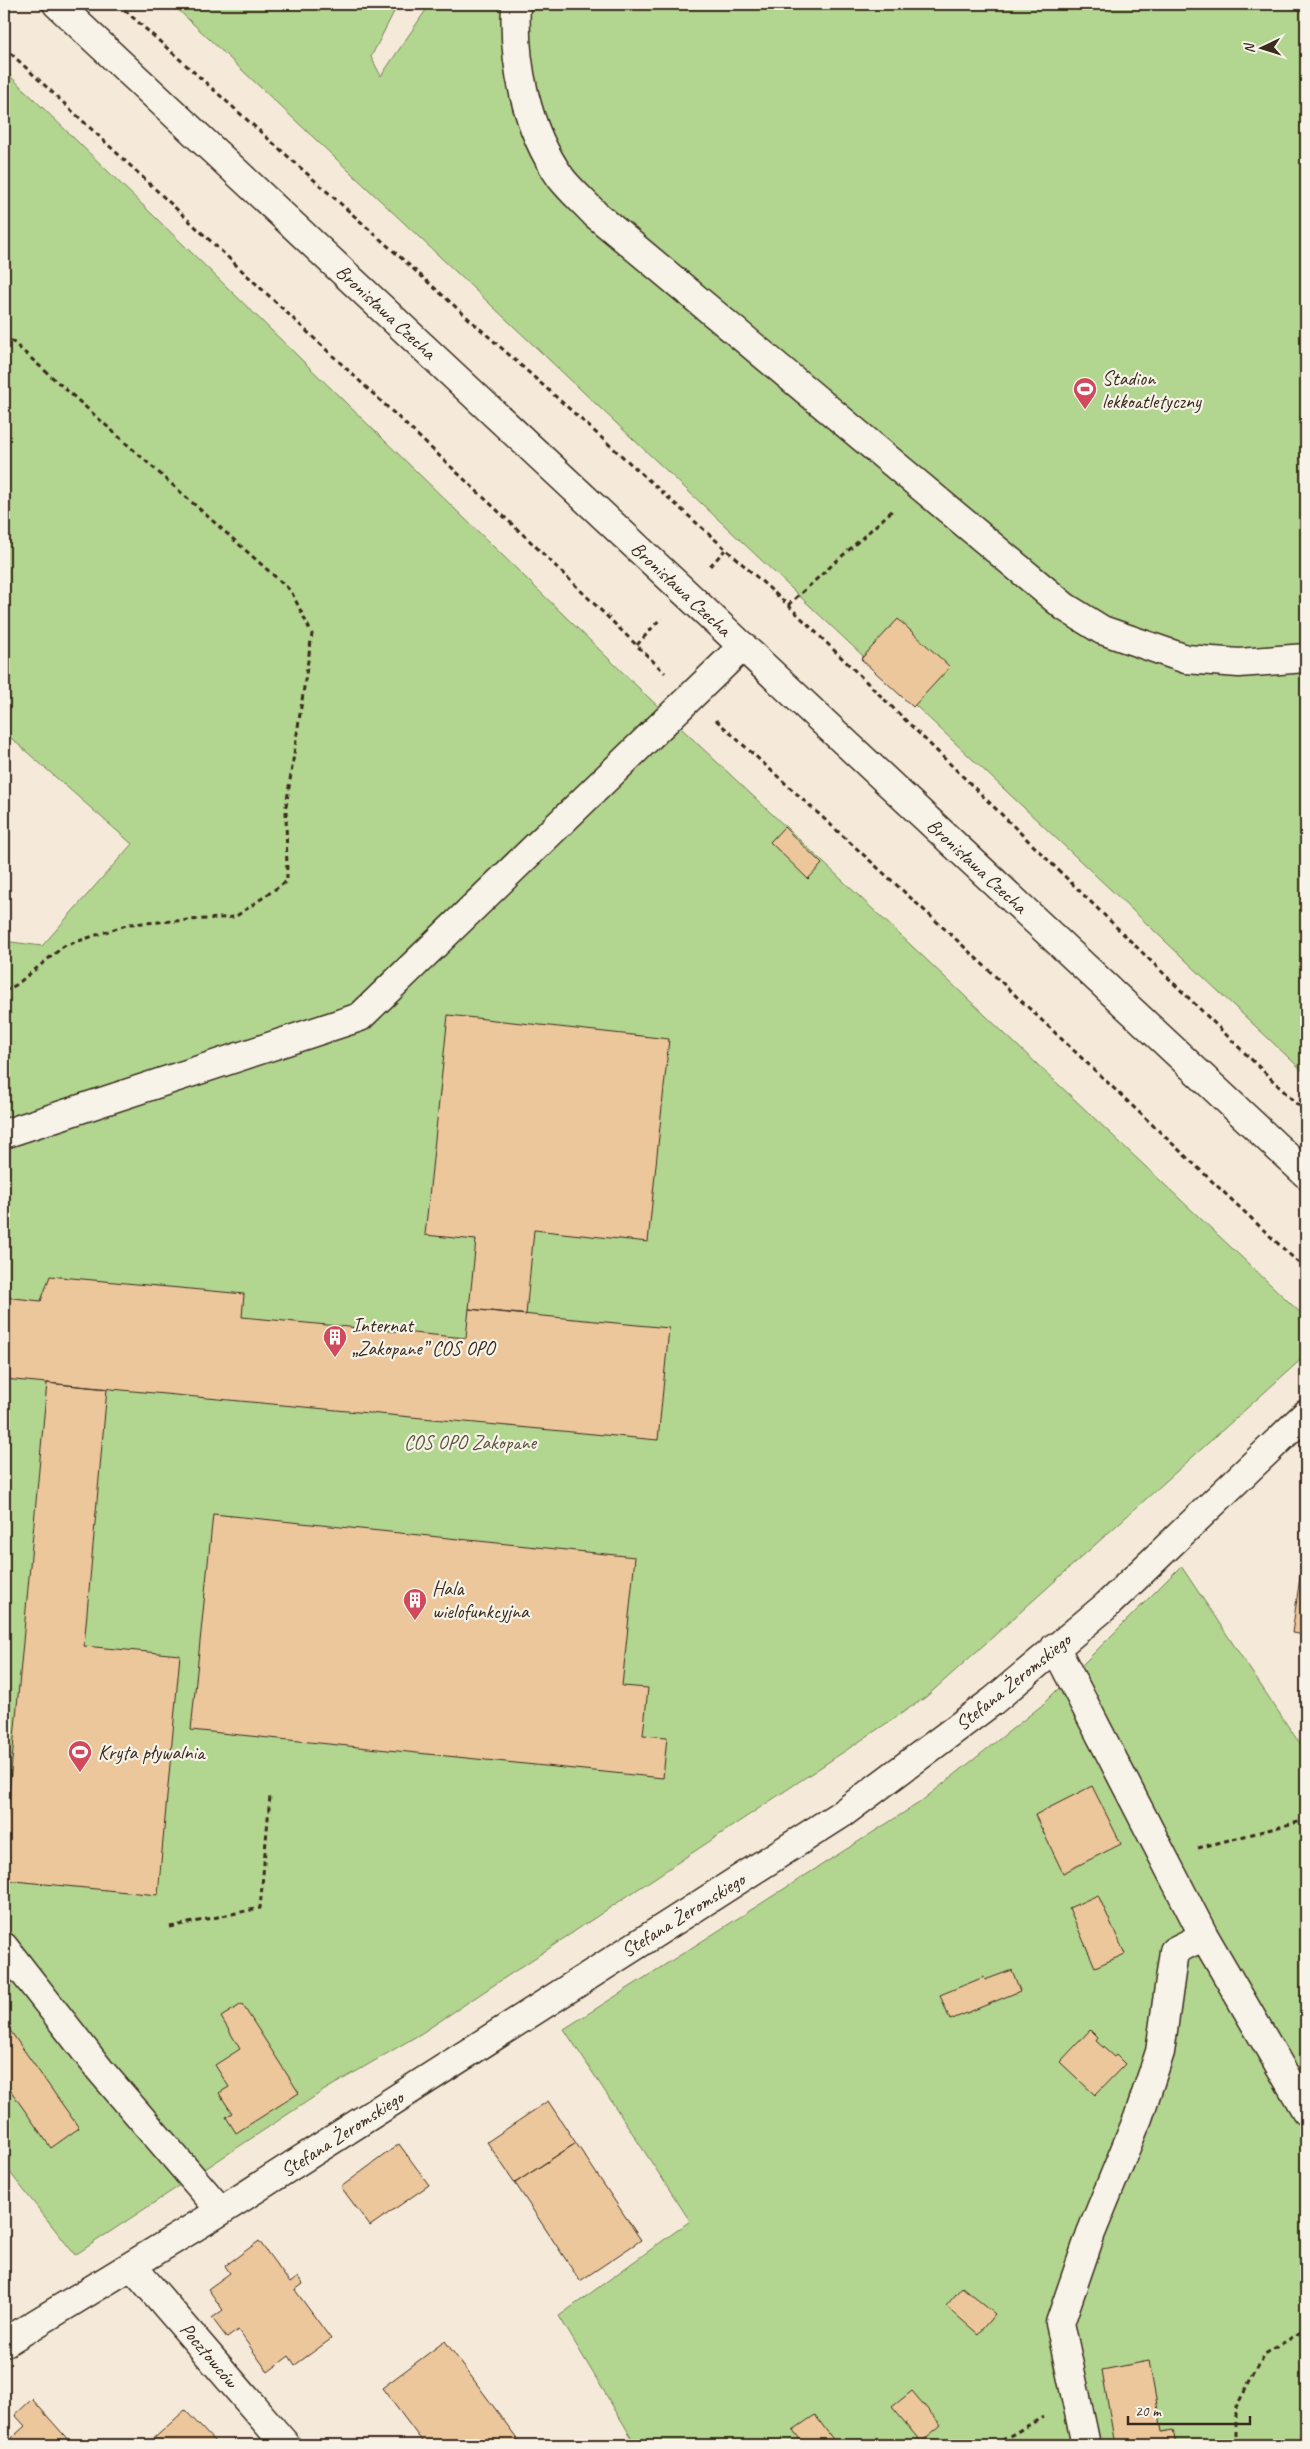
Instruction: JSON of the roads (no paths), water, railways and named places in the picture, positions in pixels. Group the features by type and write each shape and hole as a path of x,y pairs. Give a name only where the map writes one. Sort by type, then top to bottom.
{"street":[{"name":"Bronisława Czecha","path":"57,4 1306,1174"},
{"path":"516,4 515,32 523,90 540,143 562,178 595,214 1065,607 1102,630 1186,659 1239,663 1306,658"},
{"path":"4,1134 360,1017 668,722 690,696 743,646"},
{"name":"Stefana Żeromskiego","path":"4,2343 221,2211 843,1813 994,1701 1106,1605 1306,1414"},
{"path":"1055,1647 1204,1936 1306,2111"},
{"path":"1086,2445 1060,2323 1091,2233 1138,2118 1160,2052 1174,1951 1204,1936"},
{"path":"4,1947 100,2070 221,2211"},
{"name":"Pocztowców","path":"132,2266 286,2445"}],"place":[{"name":"Stadion lekkoatletyczny","path":"1085,410"},
{"name":"Internat „Zakopane” COS OPO","path":"335,1358"},
{"name":"Hala wielofunkcyjna","path":"415,1621"},
{"name":"Kryta pływalnia","path":"80,1773"}],"park label":[{"name":"COS OPO Zakopane","path":"470,1442"}]}
